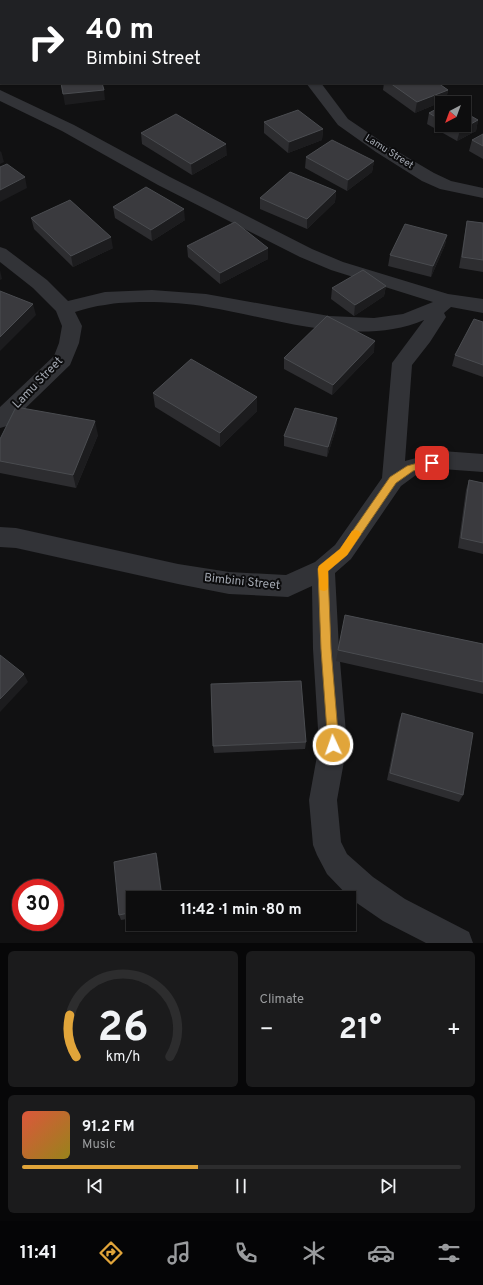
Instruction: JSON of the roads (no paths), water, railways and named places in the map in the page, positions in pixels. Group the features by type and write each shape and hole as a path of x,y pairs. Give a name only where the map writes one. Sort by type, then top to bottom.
{"street":[{"name":"Lamu Street","path":"317,84 344,122 382,149 428,177 446,185 483,193"},
{"path":"0,95 68,128 164,182 306,253 441,306"},
{"name":"Lamu Street","path":"0,253 40,284 64,308 72,326 69,343 63,360 0,420"},
{"path":"64,308 105,298 152,296 206,300 254,310 329,322 374,325 406,320 441,306 483,306"},
{"path":"393,480 402,363 433,323 441,306"},
{"name":"Bimbini Street","path":"0,537 16,538 178,574 228,583 288,586 323,569 343,552 393,480 410,468 442,460 483,463"},
{"path":"323,569 326,649 333,745 323,800 327,845 337,864 362,888 394,910 458,943"}]}
